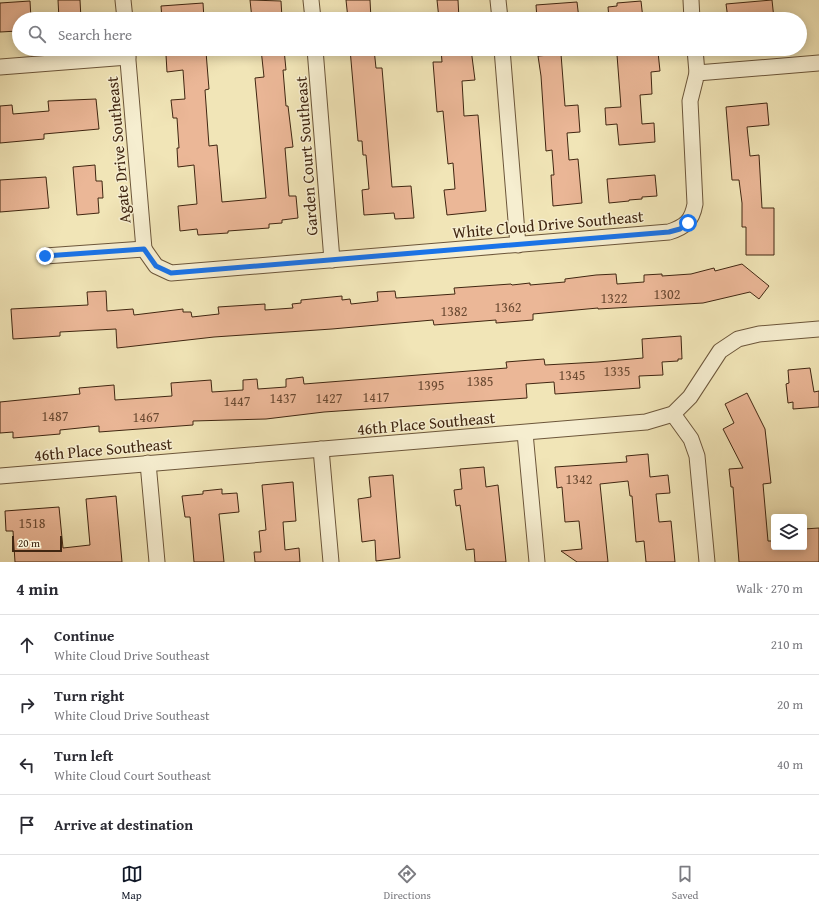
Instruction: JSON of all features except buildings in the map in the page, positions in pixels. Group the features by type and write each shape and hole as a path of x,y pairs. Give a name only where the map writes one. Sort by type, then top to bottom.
{"street":[{"path":"124,0 125,12"},
{"path":"312,0 313,12"},
{"path":"498,0 499,12"},
{"path":"691,0 692,12"},
{"path":"0,67 101,56"},
{"name":"Agate Drive Southeast","path":"128,56 144,249"},
{"name":"Garden Court Southeast","path":"316,56 332,260"},
{"path":"503,56 518,245"},
{"name":"White Cloud Drive Southeast","path":"144,249 156,266 171,273 669,232 680,229 688,223 693,216 696,204 690,100 697,72 696,56"},
{"path":"697,72 819,63"},
{"path":"45,256 144,249"},
{"name":"46th Place Southeast","path":"0,476 646,422 673,414 690,397 720,351 738,340 759,334 819,329"},
{"path":"673,414 691,440 697,456 707,562"},
{"path":"525,433 537,562"},
{"path":"321,450 331,562"},
{"path":"148,463 157,562"}],"route":[{"path":"45,256 144,249 156,266 171,273 669,232 680,229 688,223"}]}
